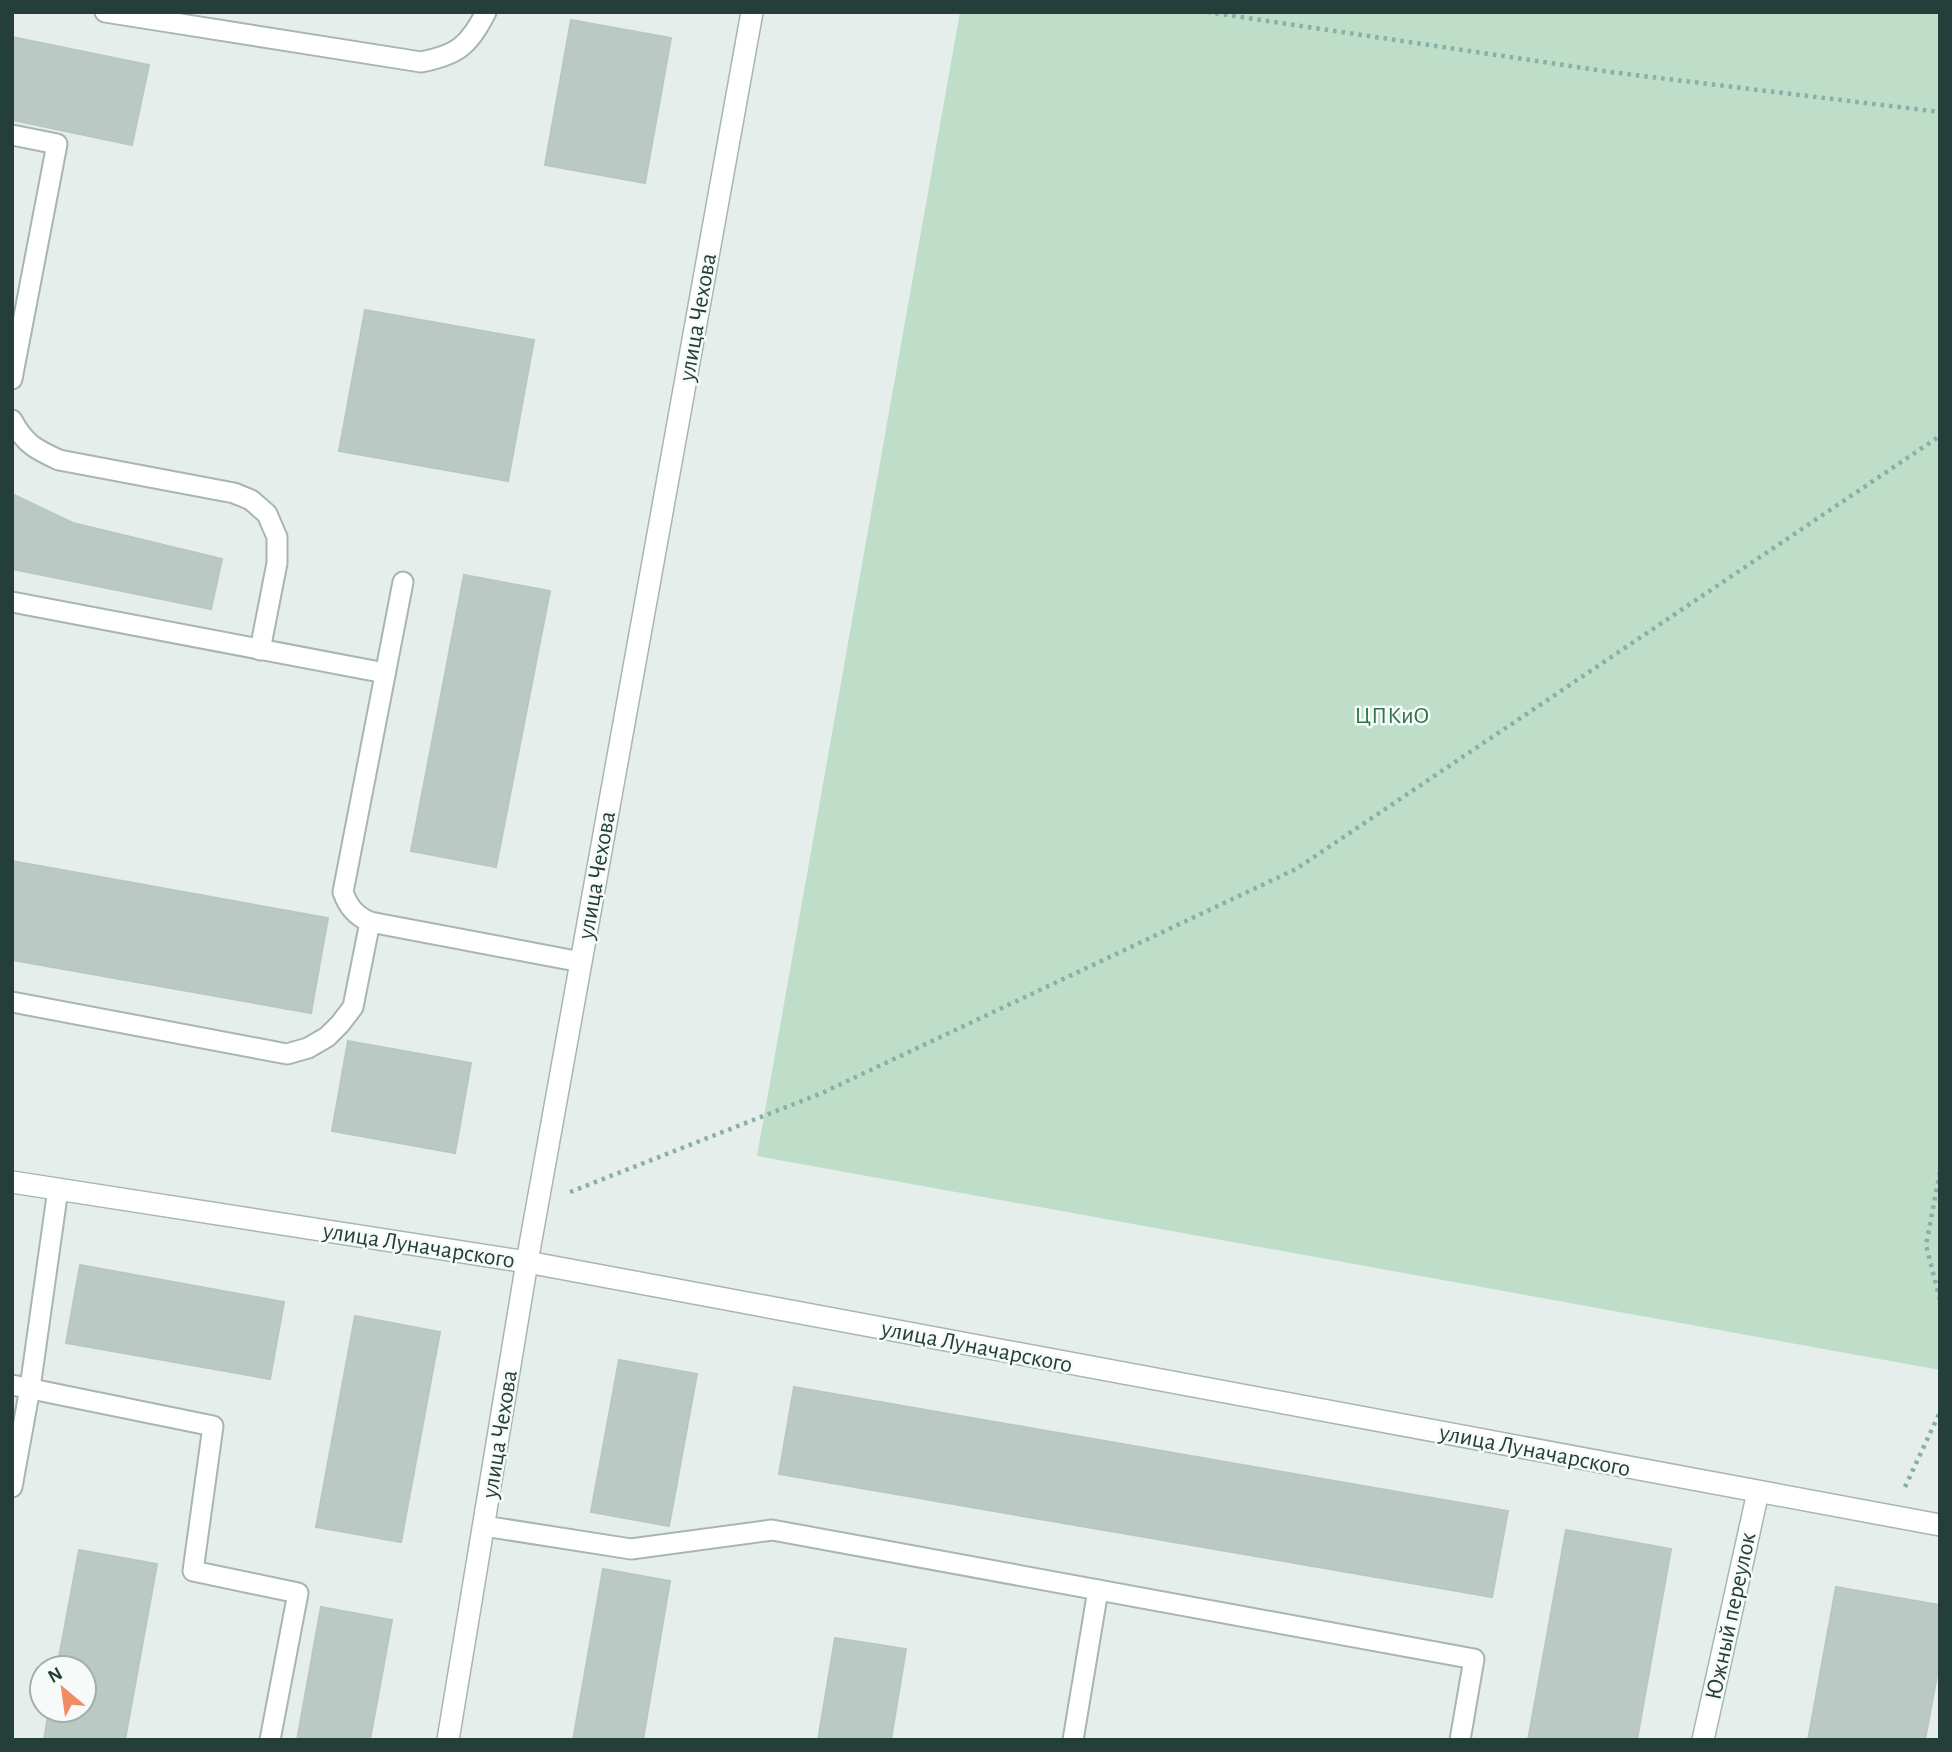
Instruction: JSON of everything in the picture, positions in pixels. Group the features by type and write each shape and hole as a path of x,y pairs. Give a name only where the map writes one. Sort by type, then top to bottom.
{"street":[{"name":"улица Чехова","path":"448,1740 537,1205 752,12"},
{"name":"улица Луначарского","path":"12,1182 527,1262 1940,1525"},
{"name":"Южный переулок","path":"1703,1740 1758,1492"}],"lane":[{"path":"104,12 421,62 443,58 462,47 476,32 486,12"},
{"path":"12,135 57,144 12,379"},
{"path":"12,420 21,437 36,450 59,460 234,493 251,500 267,514 277,537 276,563 260,650"},
{"path":"403,582 343,892 350,908 370,922 581,962"},
{"path":"12,602 385,673"},
{"path":"12,1002 287,1054 308,1048 327,1037 352,1007 370,922"},
{"path":"12,1487 21,1387 58,1189"},
{"path":"21,1387 213,1426 193,1571 298,1593 270,1740"},
{"path":"484,1526 631,1549 772,1530 1474,1659 1460,1740"},
{"path":"1073,1740 1098,1590"}],"path":[{"path":"1207,12 1610,72 1940,112"},
{"path":"537,1205 822,1093 1296,869 1940,436"},
{"path":"1940,1172 1926,1245 1940,1300"},
{"path":"1891,1516 1940,1412"}],"green space":[{"name":"ЦПКиО","path":"960,12 1940,12 1940,1370 757,1156"}],"building":[{"path":"571,20 671,38 645,183 545,165"},
{"path":"12,37 149,65 132,145 12,120"},
{"path":"365,310 534,340 508,481 339,451"},
{"path":"12,494 73,523 222,559 211,609 12,569"},
{"path":"464,575 550,591 496,867 411,851"},
{"path":"12,861 328,918 311,1013 12,960"},
{"path":"348,1041 471,1063 455,1153 332,1131"},
{"path":"80,1265 284,1302 270,1379 66,1343"},
{"path":"355,1316 440,1332 401,1542 316,1527"},
{"path":"619,1360 697,1374 669,1526 591,1512"},
{"path":"794,1387 1508,1511 1492,1597 779,1474"},
{"path":"1566,1530 1671,1549 1637,1740 1528,1740"},
{"path":"79,1550 157,1564 125,1740 44,1740 47,1724 98,1724 98,1654 60,1654"},
{"path":"603,1569 670,1581 643,1740 573,1740"},
{"path":"1836,1587 1940,1605 1940,1660 1925,1740 1808,1740"},
{"path":"321,1607 392,1620 370,1740 297,1740"},
{"path":"835,1638 906,1649 891,1740 818,1740"}]}
